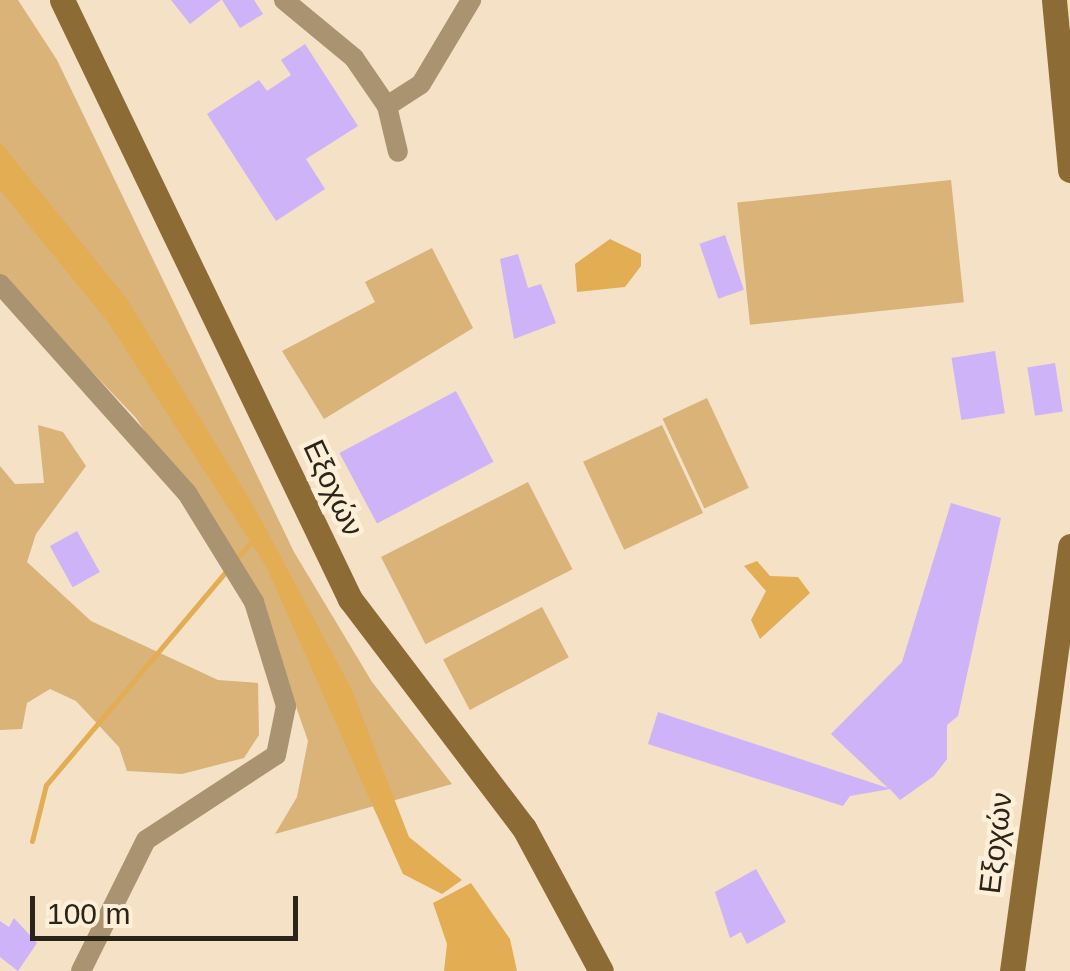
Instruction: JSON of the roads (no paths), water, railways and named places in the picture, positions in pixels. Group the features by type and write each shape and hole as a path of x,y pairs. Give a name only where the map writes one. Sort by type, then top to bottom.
{"main road":[{"name":"Εξοχών","path":"62,0 350,599 486,771 580,927 601,971"},
{"path":"1054,0 1070,170"},
{"name":"Εξοχών","path":"1012,971 1070,546"}],"street":[{"path":"284,0 354,58 387,106 398,152"},
{"path":"387,106 421,84 471,0"},
{"path":"0,284 114,402 208,524 254,602 288,716 276,755 146,840 81,971"},
{"path":"580,927 584,971"}],"waterway":[{"path":"236,559 252,541"},
{"path":"32,841 46,785 226,571"}]}
